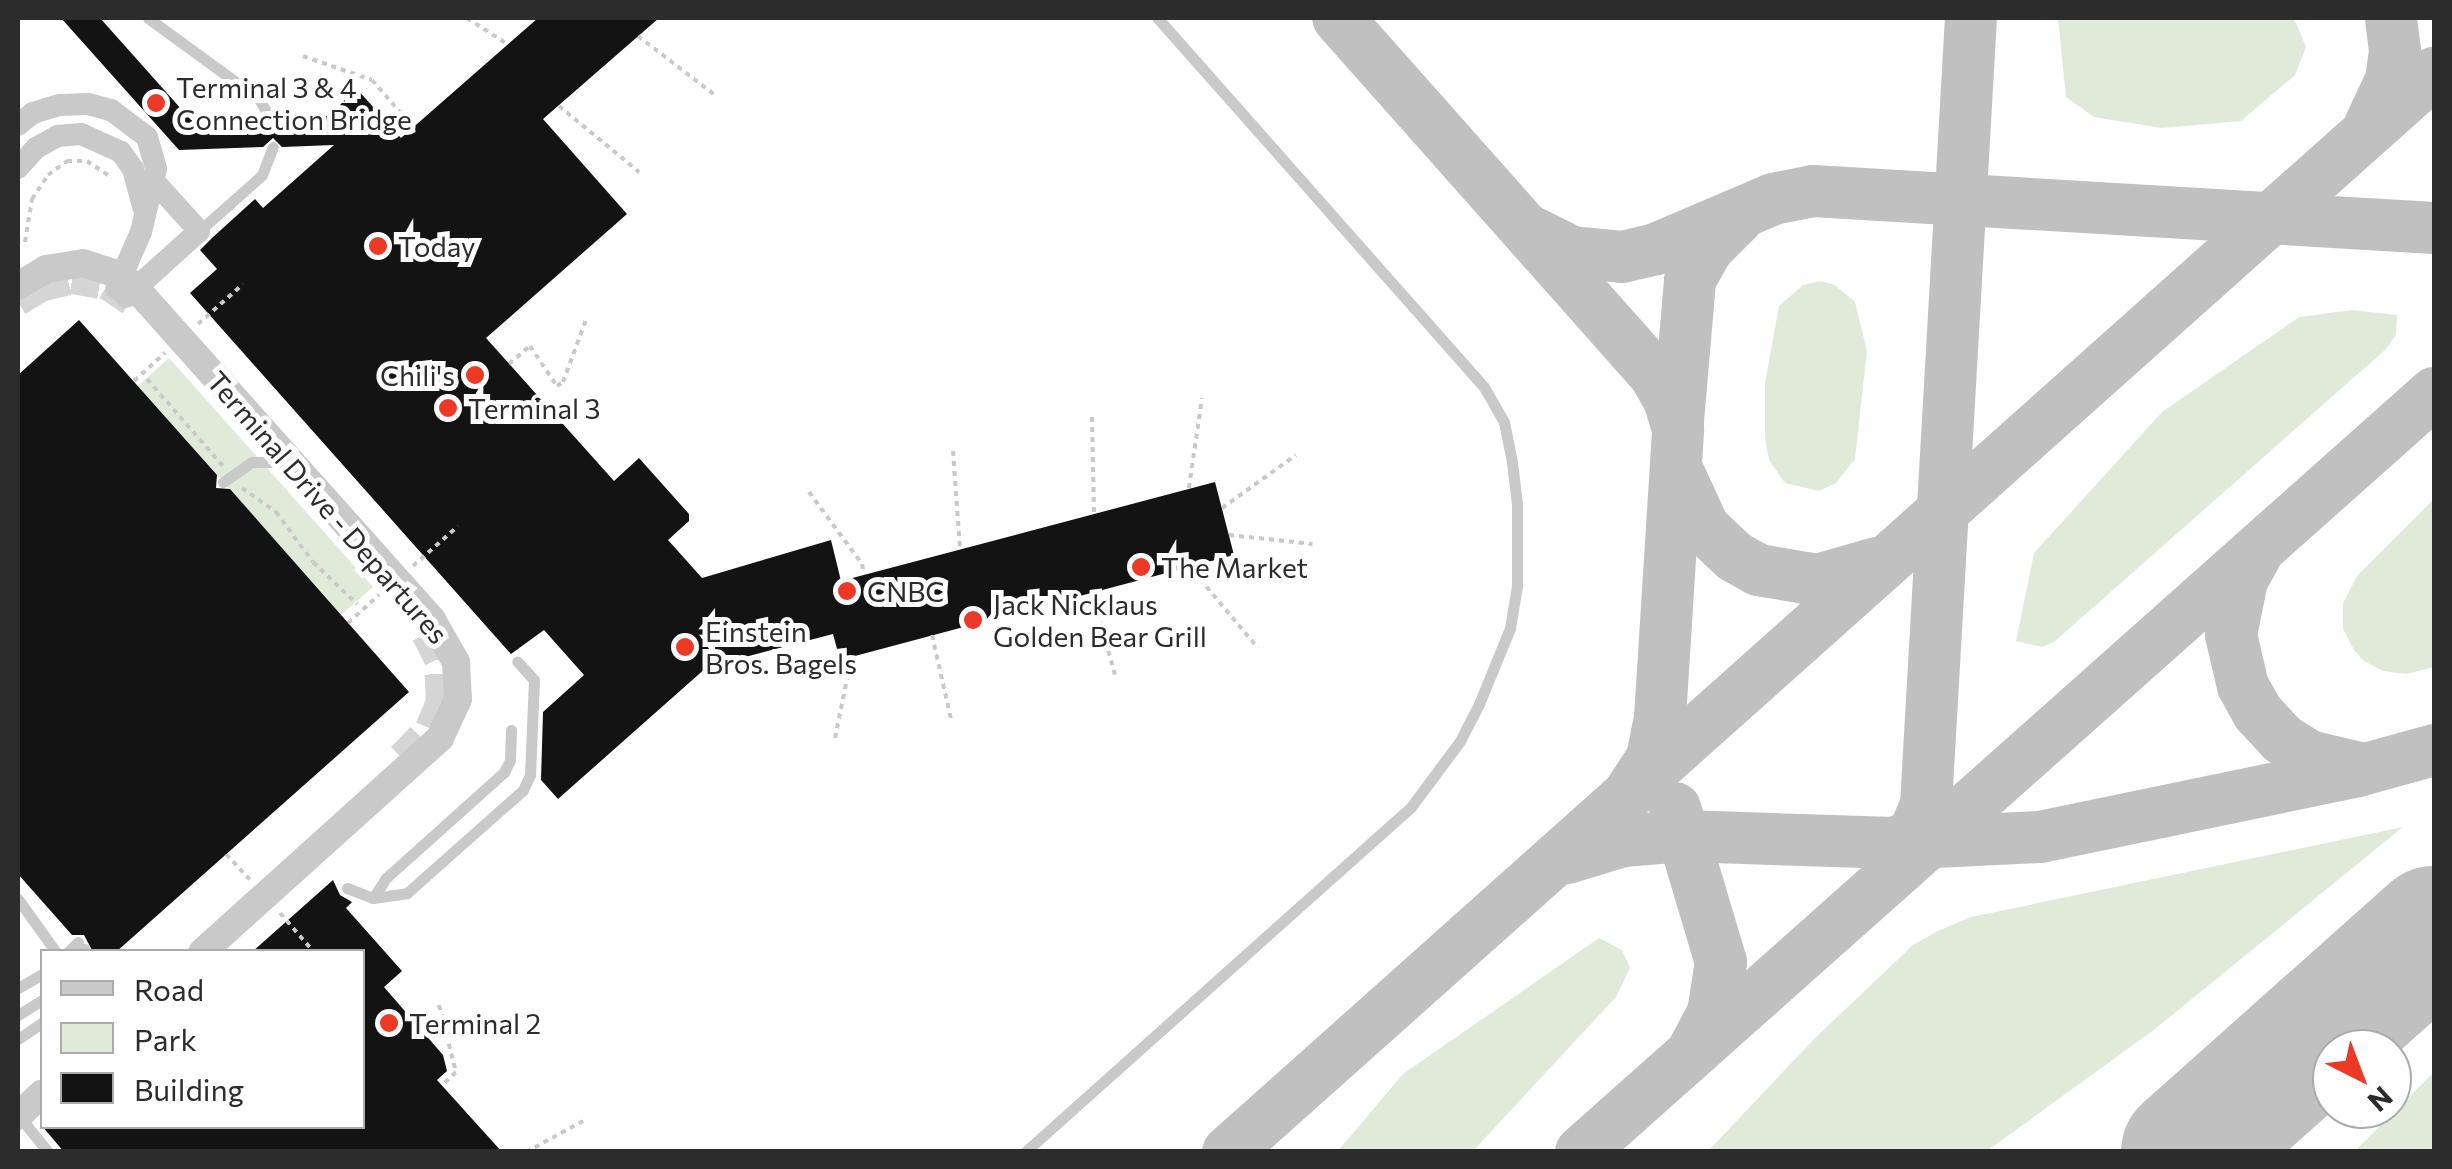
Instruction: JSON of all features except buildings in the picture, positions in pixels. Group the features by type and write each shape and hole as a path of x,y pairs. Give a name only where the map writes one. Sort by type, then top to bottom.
{"street":[{"path":"18,125 34,113 60,104 111,110 147,137 154,152 152,180 121,293 200,231 152,180"},
{"path":"18,168 36,148 58,136 81,134 103,141 120,152 134,169 145,215"},
{"name":"Terminal Drive - Departures","path":"18,286 46,269 83,263 132,284 432,620 456,662 458,699 440,738 205,949"},
{"path":"18,1115 40,1096"}],"lane":[{"path":"148,18 259,100 270,118"},
{"path":"1026,1152 1411,807 1460,741 1479,704 1510,628 1517,586 1518,504 1512,462 1504,422 1484,387 1157,18"},
{"path":"200,231 262,175 274,147"},
{"path":"228,479 252,462 275,462"},
{"path":"347,888 373,898 407,893 522,790 530,775 534,680 516,661"},
{"path":"373,898 386,878 504,772 510,760 510,730"},
{"path":"32,890 18,901 54,949"},
{"path":"18,988 40,975"},
{"path":"18,1015 40,1001"},
{"path":"18,1039 40,1025"},
{"path":"18,1115 48,1152"}],"path":[{"path":"467,18 507,44"},
{"path":"638,36 715,94"},
{"path":"303,56 372,80 413,127"},
{"path":"559,106 639,172"},
{"path":"25,242 32,199 48,175 68,161 87,161 118,187"},
{"path":"510,364 530,346 557,386 563,382 587,317"},
{"path":"147,379 228,479 276,512 313,562 357,604"},
{"path":"1190,488 1188,476 1202,398"},
{"path":"1092,417 1094,513"},
{"path":"954,451 960,549"},
{"path":"1222,508 1296,455"},
{"path":"809,492 862,564 864,574"},
{"path":"1229,535 1313,544"},
{"path":"1199,564 1200,579 1258,648"},
{"path":"1092,593 1115,675"},
{"path":"932,635 951,719"},
{"path":"835,738 848,674 845,658"},
{"path":"439,1005 456,1072 442,1085"},
{"path":"526,1152 586,1120"}],"green space":[{"path":"2058,18 2294,18 2306,47 2295,75 2241,121 2162,128 2094,117 2066,97"},
{"path":"1820,281 1835,285 1855,302 1867,351 1855,459 1836,483 1819,491 1785,483 1769,460 1765,383 1779,306 1803,285"},
{"path":"2353,310 2397,315 2396,335 2385,350 2054,642 2042,647 2016,641 2034,553 2162,412 2299,317"},
{"path":"169,358 373,587 341,615 138,386"},
{"path":"2434,499 2434,667 2407,674 2383,671 2364,661 2354,650 2343,629 2343,603 2357,576"},
{"path":"2403,827 2155,1029 1987,1151 1708,1151 1816,1037 1913,945 1938,931 1971,917"},
{"path":"1599,938 1622,950 1630,968 1616,997 1473,1151 1338,1151 1403,1074"},
{"path":"2434,1072 2434,1151 2355,1151 2377,1129 2412,1129 2412,1094"}],"taxiway":[{"path":"1228,1152 1628,795 1652,758 1660,718 1678,429 1669,400 1655,375 1338,18"},
{"path":"1902,862 1926,805 1971,18"},
{"path":"2370,125 2391,80 2395,51 2391,18"},
{"path":"1644,778 2434,73"},
{"path":"1534,233 1572,252 1622,257 1656,249 1773,199 1813,191 2434,228"},
{"path":"1678,421 1690,280 1707,249 1738,218"},
{"path":"1581,1152 2434,393"},
{"path":"1677,469 1704,528 1735,557 1758,570 1817,580 1877,563"},
{"path":"2256,555 2242,580 2231,635 2243,686 2258,713 2282,739 2309,756 2359,768"},
{"path":"1914,843 2040,837 2358,771 2434,750"},
{"path":"1675,808 1721,962 1713,1013 1694,1048"},
{"path":"1567,858 1623,841 1683,836 1893,843 1939,828"},
{"path":"2216,1152 2417,947"}],"runway":[{"path":"2187,1152 2434,932"}],"tunnel":[{"path":"18,302 41,288 72,280 107,286 135,305"},
{"path":"401,757 429,728 440,702 438,659 422,628"}],"place":[{"name":"Terminal 3 & 4 Connection Bridge","path":"156,103"},
{"name":"Today","path":"378,246"},
{"name":"Chili's","path":"475,375"},
{"name":"Terminal 3","path":"448,408"},
{"name":"The Market","path":"1141,567"},
{"name":"CNBC","path":"847,591"},
{"name":"Jack Nicklaus Golden Bear Grill","path":"973,620"},
{"name":"Einstein Bros. Bagels","path":"685,647"},
{"name":"Terminal 2","path":"389,1023"}]}
